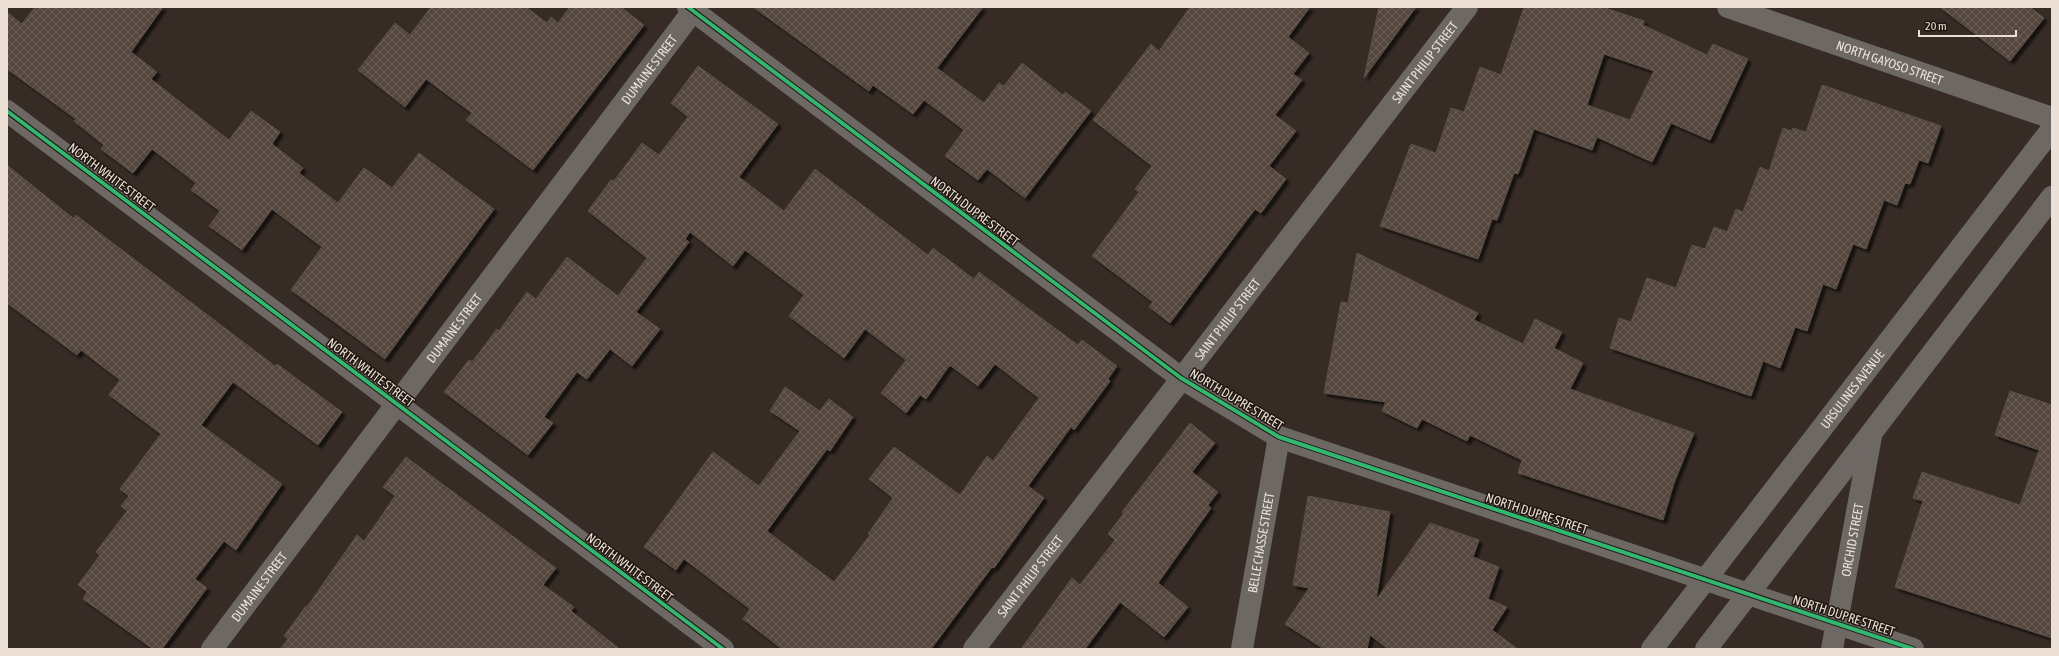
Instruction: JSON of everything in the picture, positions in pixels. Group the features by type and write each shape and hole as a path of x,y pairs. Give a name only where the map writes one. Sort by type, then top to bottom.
{"street":[{"name":"SAINT PHILIP STREET","path":"974,649 1466,7"},
{"name":"NORTH GAYOSO STREET","path":"1728,7 2052,118"},
{"name":"NORTH DUPRE STREET","path":"692,8 1181,378 1279,437 1913,649"},
{"name":"DUMAINE STREET","path":"212,649 397,404 692,8"},
{"name":"NORTH WHITE STREET","path":"7,111 723,649"},
{"name":"URSULINES AVENUE","path":"1652,649 2052,129"},
{"path":"1706,649 2052,197"},
{"name":"ORCHID STREET","path":"1832,649 1872,431"},
{"name":"BELLE CHASSE STREET","path":"1242,649 1279,437"}],"building":[{"path":"35,7 163,7 131,52 157,72 151,79 229,140 251,111 280,132 272,144 303,168 299,173 338,203 364,168 392,188 419,153 494,209 385,359 291,290 322,247 272,209 242,250 209,226 220,211 191,190 196,183 152,149 133,173 101,149 104,145 74,121 76,119 7,69 7,12 22,24"},
{"path":"431,7 526,7 547,23 551,17 558,23 570,7 621,7 644,25 533,170 466,120 472,113 426,79 405,107 358,70 395,23 410,35"},
{"path":"753,7 983,7 937,68 984,103 999,83 1004,86 1022,63 1063,95 1065,92 1091,111 1025,198 987,169 978,180 945,156 964,130 924,100 913,114 873,85 869,91"},
{"path":"1190,7 1310,7 1288,37 1309,53 1293,74 1302,80 1275,115 1296,131 1269,166 1286,179 1261,213 1255,209 1170,323 1149,307 1153,302 1092,256 1139,192 1135,189 1152,166 1093,120 1151,44 1159,51"},
{"path":"1379,7 1416,7 1364,78"},
{"path":"1524,7 1602,7 1644,21 1643,25 1707,55 1713,44 1748,59 1710,140 1671,123 1652,162 1597,137 1592,150 1534,129 1518,174 1514,173 1497,220 1492,219 1478,259 1380,226 1411,144 1436,153 1451,108 1464,112 1480,67 1501,75","holes":["1604,54 1654,71 1630,120 1587,105"]},
{"path":"1940,7 2030,7 2044,18 2010,61"},
{"path":"698,66 778,124 739,177 784,211 815,169 928,255 933,248 974,279 979,272 1078,345 1082,340 1117,366 1108,379 1110,381 1074,430 1071,427 1028,486 1044,498 994,568 992,567 931,649 782,649 743,619 750,609 684,559 676,570 644,547 713,452 759,486 800,431 770,411 785,387 820,411 829,399 853,417 830,451 827,449 767,531 834,582 870,535 868,534 893,498 869,479 894,447 960,495 987,456 993,461 1039,398 995,364 978,386 949,366 926,399 920,395 906,413 881,393 906,360 865,329 844,358 789,316 804,295 745,250 733,266 690,232 685,239 689,242 636,312 660,329 632,366 610,349 587,379 577,372 544,417 553,423 528,455 444,392 469,360 472,362 497,329 499,331 527,292 536,299 567,257 618,296 647,258 588,211 611,180 614,181 642,143 659,155 688,117 671,103"},
{"path":"1822,85 1941,126 1928,163 1919,160 1910,184 1905,183 1897,205 1884,200 1866,249 1853,244 1836,289 1823,284 1807,331 1795,327 1780,368 1763,361 1751,396 1610,348 1619,318 1631,322 1647,278 1676,288 1692,245 1705,249 1714,227 1727,232 1736,209 1743,212 1760,167 1769,171 1783,128 1791,131 1793,128 1806,132"},
{"path":"7,165 73,218 76,215 275,366 277,364 342,412 318,445 233,382 201,425 282,484 236,550 224,541 195,579 207,588 162,649 153,649 83,599 87,592 78,585 100,555 96,552 127,511 121,506 129,496 120,489 161,434 109,395 120,380 81,350 77,355 7,303"},
{"path":"1357,253 1478,313 1474,320 1523,344 1535,319 1562,332 1554,348 1583,363 1570,389 1694,433 1674,483 1663,520 1518,473 1522,460 1470,435 1467,441 1422,419 1417,428 1382,411 1386,402 1324,393 1341,302 1348,303"},
{"path":"2010,391 2052,405 2052,638 1895,587 1923,501 1913,498 1922,472 2020,505 2039,450 1995,435"},
{"path":"1190,423 1215,443 1192,472 1218,492 1208,505 1211,508 1158,583 1188,607 1164,637 1120,602 1085,649 1021,649 1072,578 1080,585 1115,540 1108,534 1124,513 1122,512"},
{"path":"406,457 556,568 543,585 574,607 571,611 620,649 280,649 288,639 284,636 306,606 307,607 357,535 364,541 395,496 383,487"},
{"path":"1308,496 1390,512 1376,600 1430,523 1479,540 1473,557 1499,567 1488,599 1507,607 1492,630 1518,649 1388,649 1370,635 1367,649 1324,649 1285,624 1309,588 1293,585"}],"cycle path":[{"path":"688,7 1181,378 1279,437 1913,649"},
{"path":"7,111 723,649"}]}
